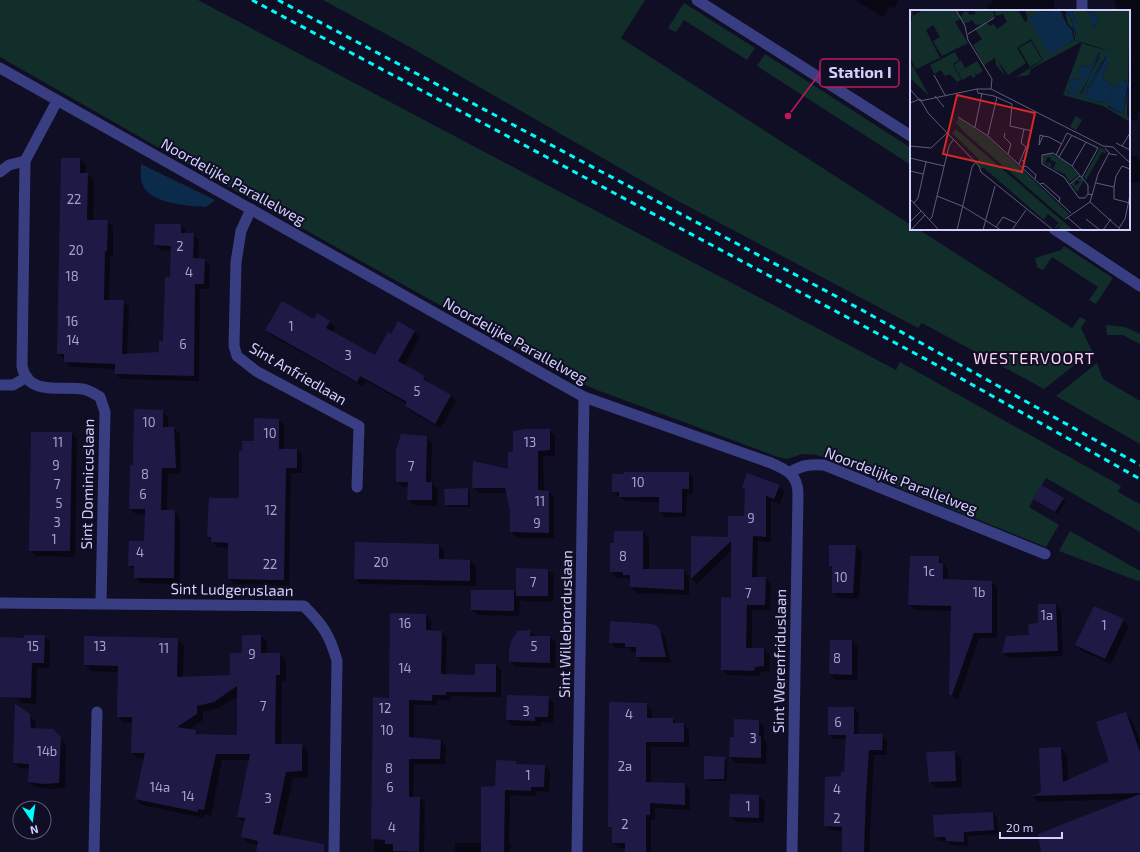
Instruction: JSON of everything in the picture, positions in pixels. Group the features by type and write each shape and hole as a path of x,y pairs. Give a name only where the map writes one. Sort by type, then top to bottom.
{"street":[{"path":"697,0 910,135"},
{"name":"Noordelijke Parallelweg","path":"0,69 584,397 771,463 791,472 801,466 811,464 824,465 1045,554"},
{"path":"0,385 13,386 27,377 23,375 22,366 25,161 57,101"},
{"path":"0,172 9,165 25,161"},
{"name":"Sint Anfriedlaan","path":"251,209 241,231 236,262 234,346 237,356 256,371 359,426 357,487"},
{"path":"1056,230 1140,286"},
{"name":"Sint Dominicuslaan","path":"27,377 38,387 84,389 100,397 105,412 101,603"},
{"name":"Sint Willebrorduslaan","path":"577,852 584,397"},
{"name":"Sint Werenfriduslaan","path":"791,472 795,478 798,490 792,852"},
{"name":"Sint Ludgeruslaan","path":"0,603 304,606 319,621 332,641 337,660 334,852"},
{"path":"94,852 97,712"}],"green space":[{"path":"0,0 198,0 896,370 900,362 1121,486 1118,492 1140,504 1140,532 1046,478 1029,507 1059,525 1046,547 817,455 802,454 787,459 778,457 597,390 574,380 189,165 0,57"},
{"path":"323,0 645,0 621,38 910,224 910,230 920,230 1072,328 1080,317 1086,320 1081,328 1092,351 1044,389 922,323 918,328 665,194 408,46"},
{"path":"684,3 755,48 747,60 684,20 676,32 668,28"},
{"path":"765,54 910,147 910,164 757,66"},
{"path":"1064,246 1113,278 1096,304 1089,300 1098,287 1052,257 1043,270 1037,267 1035,258 1061,250"},
{"path":"1106,325 1125,327 1140,334 1140,344 1123,335 1107,335"},
{"path":"1097,363 1103,379 1140,401 1140,444 1056,396"},
{"path":"1070,531 1140,571 1140,580 1138,581 1059,551"}],"water":[{"path":"141,164 215,200 206,207 180,205 160,200 146,190 142,183"}],"building":[{"path":"61,158 80,158 80,173 88,173 87,220 108,220 107,251 105,251 104,300 124,300 122,354 159,352 159,341 163,341 165,277 170,277 171,246 154,245 155,224 181,224 181,233 194,233 193,258 205,259 204,284 195,284 194,376 115,374 115,364 64,362 64,354 57,354"},
{"path":"282,301 314,319 317,313 330,321 326,328 375,355 388,332 391,334 398,321 415,331 398,361 425,376 423,379 451,395 435,424 405,406 407,402 360,376 357,382 265,330"},
{"path":"134,409 163,410 163,427 174,427 176,468 162,468 161,510 175,510 174,578 134,578 134,566 128,566 129,541 144,541 145,509 129,509 130,465 133,465"},
{"path":"254,418 279,419 279,449 297,449 297,468 286,468 284,580 228,579 228,543 211,542 211,537 207,537 209,498 239,498 239,451 242,451 242,441 254,441"},
{"path":"525,429 550,429 550,450 538,451 538,490 549,491 549,533 510,532 510,511 505,488 472,488 473,461 508,469 508,452 513,452 513,431"},
{"path":"31,432 72,432 70,551 29,551"},
{"path":"401,434 427,436 426,482 432,482 432,500 407,500 408,482 396,482 396,450"},
{"path":"624,472 689,472 689,489 682,489 682,513 659,512 659,497 619,497 619,492 612,492 612,474 624,474"},
{"path":"747,473 780,485 774,499 766,496 766,537 753,536 752,577 766,577 765,605 747,605 746,648 764,648 764,666 755,667 754,671 721,670 721,597 731,598 731,541 691,579 691,536 728,537 728,516 744,516 745,489 742,488"},
{"path":"1041,485 1064,498 1055,512 1033,499"},
{"path":"468,488 468,505 445,505 444,489"},
{"path":"614,531 643,531 643,569 684,569 684,590 630,587 630,575 623,575 623,572 610,572 610,543 614,543"},
{"path":"355,542 439,544 439,559 470,560 470,581 354,579"},
{"path":"829,545 856,545 853,593 832,593 832,566 829,566"},
{"path":"910,556 939,556 939,563 943,563 943,579 992,581 992,633 974,633 952,695 949,695 951,606 908,605"},
{"path":"516,568 548,569 548,596 516,596"},
{"path":"471,590 514,590 514,611 471,610"},
{"path":"1038,604 1056,604 1058,651 1002,653 1006,636 1029,635 1028,624 1038,623"},
{"path":"1094,606 1124,619 1105,659 1075,645"},
{"path":"390,613 426,614 426,630 442,631 441,674 475,675 475,664 496,664 496,692 446,692 446,695 432,695 432,701 409,700 409,737 441,740 440,759 409,759 409,797 420,797 419,852 393,851 393,844 385,844 385,840 371,839 373,697 389,698"},
{"path":"610,621 652,624 657,626 660,630 666,657 636,657 636,647 625,647 625,643 609,643"},
{"path":"531,630 530,636 550,636 550,663 509,662 509,650 512,639 518,631"},
{"path":"24,635 45,635 44,663 32,663 31,698 0,697 0,637 24,638"},
{"path":"242,635 261,635 261,653 280,653 280,675 276,675 275,744 302,744 302,771 286,772 273,834 324,844 324,852 256,852 258,841 241,837 245,818 237,817 250,754 216,754 204,810 198,809 198,812 135,799 145,753 131,753 132,717 117,717 118,666 84,665 84,636 178,638 177,677 230,675 230,653 242,653","holes":["237,686 237,735 196,734 196,730 177,727 197,714 197,706 214,702"]},
{"path":"830,640 852,640 852,675 829,674"},
{"path":"507,695 549,696 548,717 535,717 535,721 506,720"},
{"path":"609,702 647,703 647,718 673,718 673,723 684,723 684,742 646,742 646,782 685,783 685,805 650,803 650,815 646,815 646,852 625,852 625,843 612,843 612,827 608,827"},
{"path":"15,704 30,714 31,728 53,729 61,737 59,783 44,784 28,782 29,764 13,763"},
{"path":"828,707 854,707 854,734 883,734 882,750 869,750 864,852 842,852 842,827 824,826 825,777 841,776 841,772 844,772 846,735 828,735"},
{"path":"1126,712 1140,752 1140,793 1032,796 1041,792 1039,748 1061,747 1063,782 1109,761 1096,722"},
{"path":"734,719 759,720 761,758 729,757 730,737 734,737"},
{"path":"955,751 956,781 929,782 926,752"},
{"path":"704,756 725,757 724,779 704,779"},
{"path":"496,760 516,761 516,764 545,765 544,787 531,787 531,791 505,790 504,852 481,852 481,787 495,786"},
{"path":"730,794 759,795 759,818 729,817"},
{"path":"1140,794 1140,852 1041,852 1038,834"},
{"path":"993,812 994,830 964,832 964,842 946,841 946,837 934,837 933,815"}],"railway":[{"path":"252,0 946,370 1140,479"},
{"path":"278,0 860,309 1140,465"}],"place":[{"name":"Station I","path":"788,116"}],"district":[{"name":"WESTERVOORT","path":"1034,358"}]}
